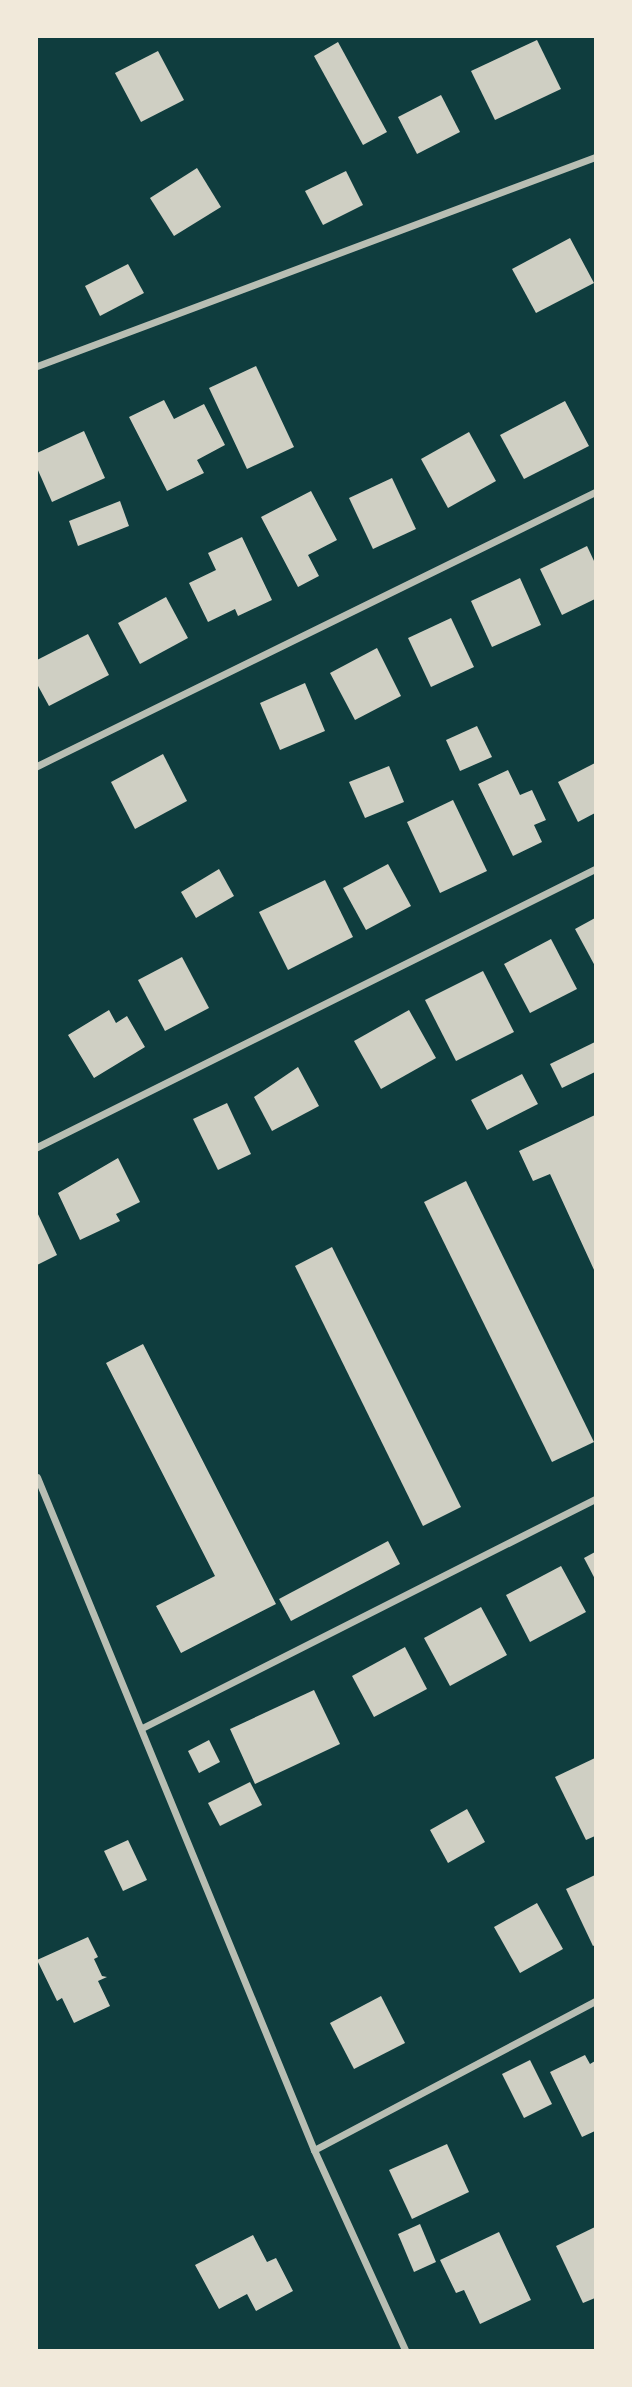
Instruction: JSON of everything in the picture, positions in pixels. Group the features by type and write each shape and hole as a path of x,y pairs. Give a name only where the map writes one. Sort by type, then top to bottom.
{"street":[{"path":"37,366 595,157"},
{"path":"37,766 595,492"},
{"path":"37,1147 595,869"},
{"path":"37,1477 314,2150 405,2350"},
{"path":"142,1728 595,1499"},
{"path":"314,2150 595,2001"}],"building":[{"path":"537,40 561,89 495,120 471,71"},
{"path":"338,42 387,132 363,145 314,56"},
{"path":"158,51 184,100 141,122 115,73"},
{"path":"441,95 460,132 417,154 398,117"},
{"path":"197,168 221,207 174,236 150,198"},
{"path":"346,171 363,205 323,225 305,191"},
{"path":"570,238 594,283 536,313 512,269"},
{"path":"128,264 144,293 100,316 85,286"},
{"path":"256,366 294,447 247,469 209,388"},
{"path":"164,400 174,419 204,404 225,445 197,460 204,473 167,491 129,417"},
{"path":"565,401 589,446 524,479 500,435"},
{"path":"84,431 105,478 52,502 37,468 37,453"},
{"path":"469,432 496,481 448,508 421,459"},
{"path":"392,478 416,529 373,549 349,498"},
{"path":"311,491 337,540 308,555 319,576 298,587 261,517"},
{"path":"120,501 129,526 78,546 69,521"},
{"path":"242,537 272,600 238,616 235,609 208,622 189,583 216,570 208,553"},
{"path":"587,546 595,563 595,599 562,615 540,569"},
{"path":"520,578 541,625 492,647 471,601"},
{"path":"166,597 188,638 140,664 118,623"},
{"path":"451,618 474,667 431,687 408,638"},
{"path":"88,634 109,675 49,706 37,684 37,660"},
{"path":"377,648 401,696 355,720 330,673"},
{"path":"305,683 325,731 280,750 260,703"},
{"path":"477,726 492,757 460,771 446,740"},
{"path":"163,754 187,801 135,829 111,782"},
{"path":"595,763 595,813 578,822 558,782"},
{"path":"389,766 404,802 365,818 349,782"},
{"path":"508,770 520,795 532,790 546,820 534,825 542,842 513,856 478,784"},
{"path":"453,800 487,871 440,893 407,822"},
{"path":"388,864 411,906 366,930 343,888"},
{"path":"219,869 234,896 196,918 181,892"},
{"path":"325,880 353,937 288,970 259,912"},
{"path":"595,918 595,966 575,929"},
{"path":"551,939 577,989 530,1013 504,964"},
{"path":"182,957 209,1008 165,1031 138,980"},
{"path":"483,971 514,1032 456,1061 425,1000"},
{"path":"109,1010 116,1023 127,1016 145,1047 94,1078 68,1035"},
{"path":"409,1010 436,1058 381,1089 354,1041"},
{"path":"595,1042 595,1072 562,1088 550,1064"},
{"path":"298,1067 319,1106 272,1131 254,1097"},
{"path":"522,1074 538,1104 487,1130 471,1100"},
{"path":"227,1103 251,1154 218,1170 193,1119"},
{"path":"595,1115 595,1272 550,1174 533,1181 519,1151"},
{"path":"118,1158 140,1202 116,1214 120,1221 80,1240 58,1193"},
{"path":"466,1181 594,1442 552,1462 424,1202"},
{"path":"37,1212 57,1255 37,1265"},
{"path":"332,1247 461,1507 423,1526 295,1266"},
{"path":"143,1344 276,1604 181,1653 156,1606 215,1576 106,1363"},
{"path":"388,1541 400,1564 291,1621 279,1599"},
{"path":"595,1552 595,1579 584,1558"},
{"path":"561,1566 586,1612 530,1642 506,1595"},
{"path":"481,1607 507,1655 450,1686 424,1638"},
{"path":"405,1647 427,1689 374,1717 352,1676"},
{"path":"314,1690 340,1744 255,1784 230,1729"},
{"path":"209,1740 220,1762 199,1773 188,1751"},
{"path":"595,1758 595,1836 586,1840 555,1777"},
{"path":"250,1782 262,1805 220,1826 208,1803"},
{"path":"467,1809 485,1842 448,1863 430,1830"},
{"path":"128,1840 147,1880 123,1891 104,1851"},
{"path":"595,1875 595,1945 593,1946 566,1889"},
{"path":"537,1903 563,1949 520,1973 494,1927"},
{"path":"88,1937 98,1957 94,1959 102,1976 107,1977 98,1981 110,2006 74,2023 62,1998 57,2001 37,1960"},
{"path":"381,1996 405,2043 354,2069 330,2023"},
{"path":"585,2055 590,2064 595,2061 595,2131 582,2137 550,2072"},
{"path":"530,2060 552,2104 524,2118 502,2074"},
{"path":"447,2144 469,2192 412,2219 389,2170"},
{"path":"420,2224 436,2262 414,2272 398,2234"},
{"path":"595,2227 595,2298 583,2303 556,2246"},
{"path":"499,2232 531,2300 480,2324 464,2290 456,2293 440,2260"},
{"path":"253,2235 267,2262 276,2258 293,2291 256,2311 247,2294 219,2309 195,2265"}]}
